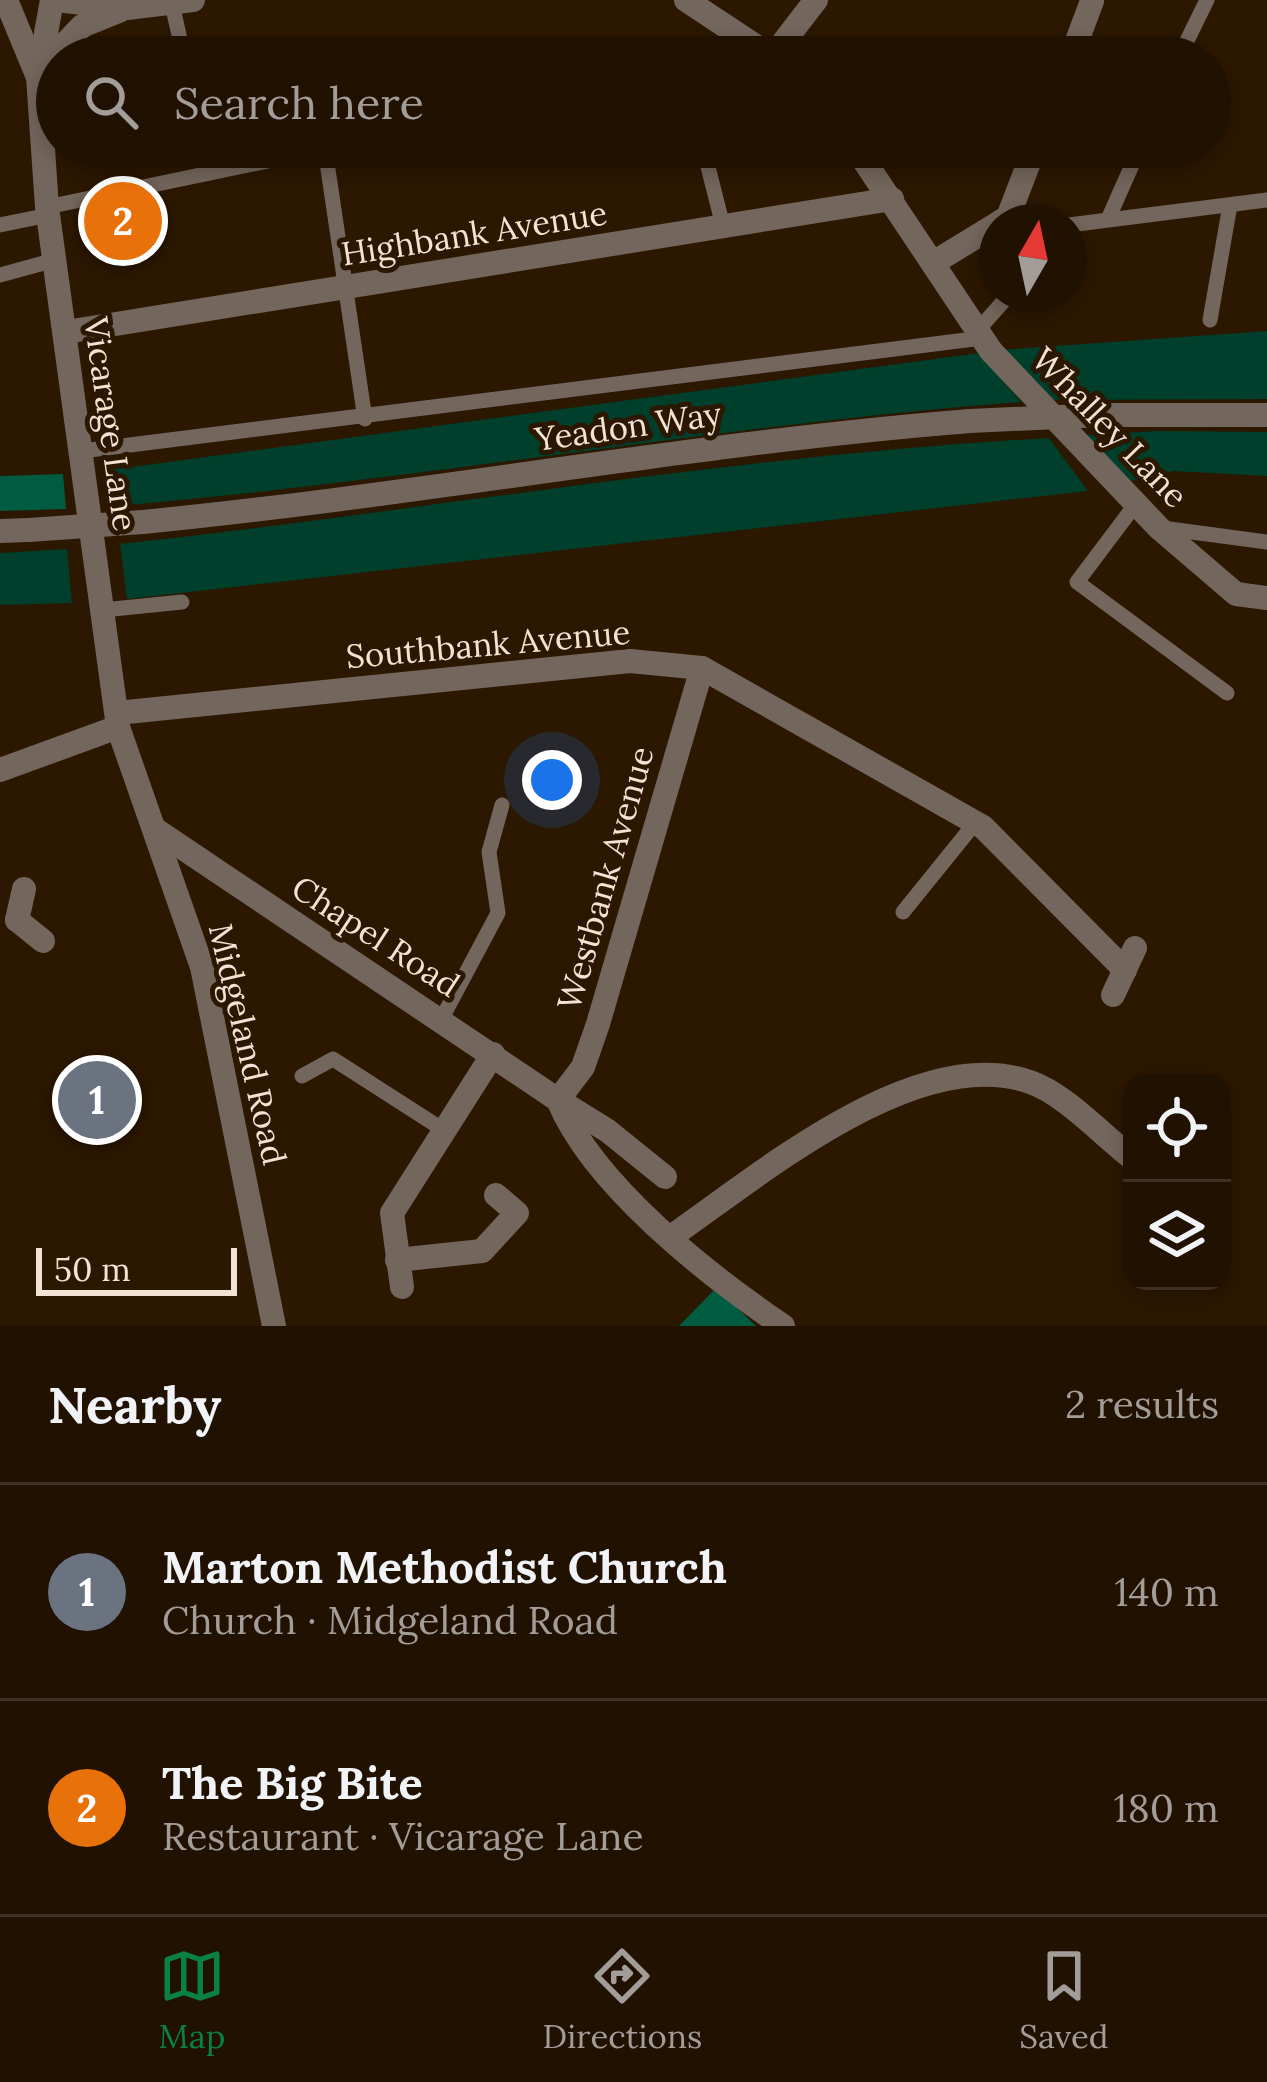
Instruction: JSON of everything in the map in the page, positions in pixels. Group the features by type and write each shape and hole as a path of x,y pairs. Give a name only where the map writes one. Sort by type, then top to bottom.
{"street":[{"path":"6,0 36,72"},
{"path":"54,0 127,8 183,2"},
{"name":"Vicarage Lane","path":"47,36 54,0"},
{"path":"686,0 740,36"},
{"path":"788,36 816,0"},
{"path":"1079,36 1092,2"},
{"path":"70,36 82,26 127,8"},
{"name":"Vicarage Lane","path":"45,168 118,720"},
{"name":"Whalley Lane","path":"870,168 979,334 1136,505 1236,594 1267,598"},
{"path":"1013,204 1027,168"},
{"name":"Highbank Avenue","path":"66,332 892,199"},
{"path":"933,263 979,235"},
{"name":"Yeadon Way","path":"0,531 315,503 759,440 970,421 1267,415"},
{"name":"Southbank Avenue","path":"0,770 118,720 630,662 702,668 975,823 1130,959 1113,995"},
{"name":"Westbank Avenue","path":"558,1100 583,1067 598,1024 702,668"},
{"name":"Midgeland Road","path":"118,720 202,967 274,1326"},
{"name":"Chapel Road","path":"156,830 608,1131 665,1177"},
{"path":"24,889 8,924 43,941"},
{"path":"402,1287 392,1213 493,1054"},
{"path":"672,1236 824,1128 900,1094 980,1073 1036,1084 1123,1151"},
{"name":"Chapel Road","path":"558,1100 595,1165 721,1284 783,1326"},
{"path":"398,1260 482,1251 517,1213 496,1195"}],"lane":[{"path":"1190,36 1208,0"},
{"path":"183,2 184,36"},
{"path":"208,168 209,173"},
{"path":"0,225 233,168"},
{"path":"332,168 365,419"},
{"path":"708,168 723,226"},
{"path":"1109,217 1131,168"},
{"path":"1087,221 1267,200"},
{"path":"1210,320 1230,205"},
{"path":"0,274 55,260"},
{"path":"82,451 365,419 979,334 996,312"},
{"path":"1136,505 1077,583 1227,693"},
{"path":"1159,527 1267,542"},
{"path":"103,610 182,602"},
{"path":"442,1018 498,913 489,852 502,805"},
{"path":"903,912 975,823"},
{"path":"302,1076 333,1059 442,1130"}],"green space":[{"path":"1267,331 1267,399 1047,400 1000,350"},
{"path":"979,353 1021,402 794,424 114,506 109,470"},
{"path":"1267,432 1267,476 1174,471 1131,481 1085,435"},
{"path":"1049,438 1088,491 127,599 120,544 700,470"},
{"path":"63,474 66,509 0,511 0,476"},
{"path":"67,549 72,603 0,605 0,553"},
{"path":"716,1288 756,1326 679,1326"}],"place":[{"name":"The Big Bite","path":"123,221"},
{"name":"Marton Methodist Church","path":"97,1100"}]}
